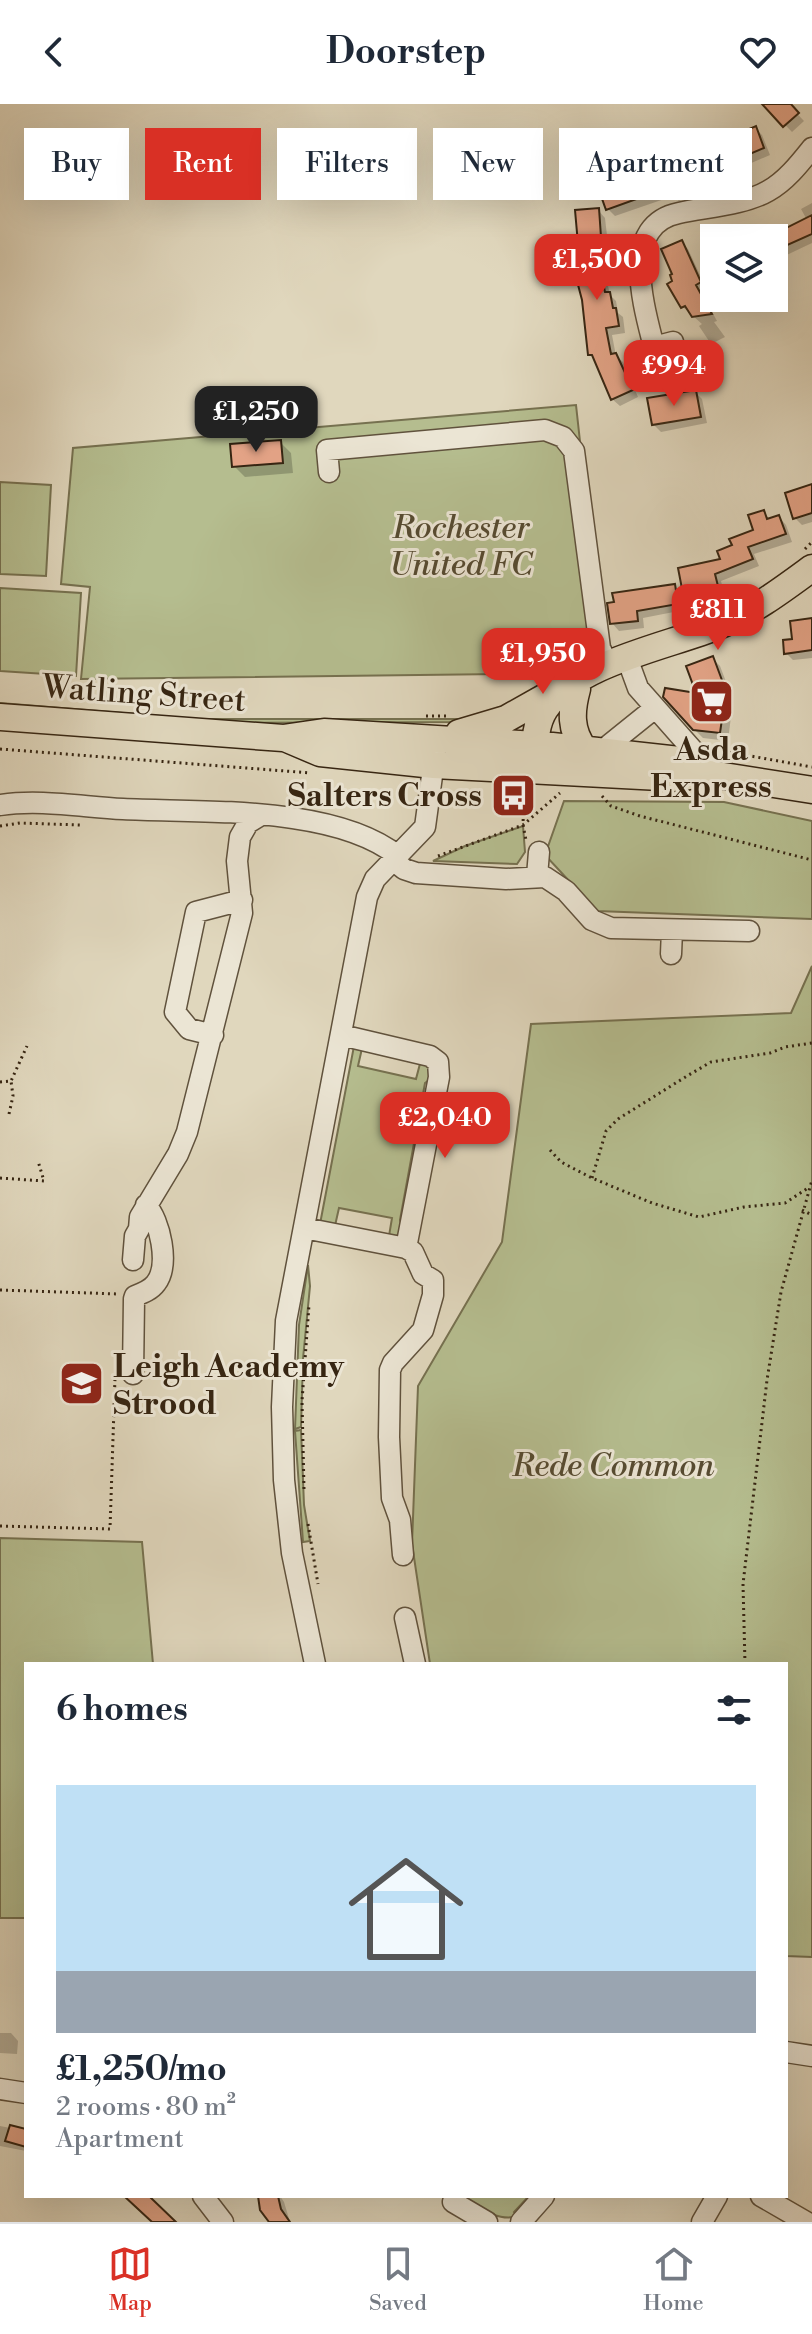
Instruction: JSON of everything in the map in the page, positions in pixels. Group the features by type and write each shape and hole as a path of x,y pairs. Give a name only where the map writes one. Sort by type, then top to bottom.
{"main road":[{"path":"435,752 595,674 720,625 778,593 812,568"},
{"path":"544,783 544,745 560,715 595,674"},
{"path":"595,674 573,706 574,736 595,751"},
{"name":"Watling Street","path":"0,717 283,738 320,753 435,752 544,745 679,760 709,774"},
{"name":"Watling Street","path":"435,752 544,783 594,783 709,774"},
{"path":"709,774 812,790"}],"street":[{"path":"673,342 654,347 645,310 640,276 641,248 652,228 674,214 722,205 768,191 795,168 812,148"},
{"path":"329,472 327,450 545,430 563,437 574,451 600,648 595,674 638,688 709,774"},
{"path":"595,751 609,745 655,708"},
{"path":"315,1662 292,1553 284,1480 282,1407 286,1321 370,888 375,879 400,863 425,827 435,752"},
{"path":"0,805 285,817 360,834 381,843 400,863 484,878 528,877 559,885 590,918 604,927 617,930 749,931"},
{"path":"133,1260 135,1234 146,1205 181,1148 213,1035 242,913 237,861 240,837 248,823 261,815"},
{"path":"528,877 533,851"},
{"path":"213,1035 189,1029 175,1012 190,936 196,912 242,900"},
{"path":"671,954 672,930"},
{"path":"341,1035 430,1056 437,1059 439,1066 409,1250 422,1272 432,1279 434,1286 430,1311 415,1342 393,1363 390,1370 392,1498 400,1520 403,1555"},
{"path":"124,1371 135,1296 156,1284 162,1261 156,1219 146,1205"},
{"path":"304,1228 409,1250"},
{"path":"405,1618 415,1662"},
{"path":"788,2052 812,2056"},
{"path":"0,2089 24,2093"},
{"path":"205,2198 223,2222"},
{"path":"454,2198 453,2202 487,2222"},
{"path":"521,2222 542,2198"},
{"path":"702,2222 716,2198"},
{"path":"764,2198 806,2222"}],"path":[{"path":"417,717 455,717"},
{"path":"0,749 324,774"},
{"path":"431,862 435,857 464,845 523,825 544,783"},
{"path":"533,851 523,825 544,783"},
{"path":"594,783 611,806 812,860"},
{"path":"400,863 441,862"},
{"path":"592,1178 606,1131 618,1119 687,1076 711,1062 812,1043"},
{"path":"9,1114 13,1096 11,1081 27,1046"},
{"path":"0,1082 11,1081"},
{"path":"550,1150 561,1162 592,1178 652,1203 699,1217 744,1207 785,1203 808,1188"},
{"path":"0,1178 44,1181 38,1161"},
{"path":"745,1662 743,1584 767,1380 779,1300 812,1180"},
{"path":"802,1210 812,1215"},
{"path":"0,1290 118,1294"},
{"path":"305,1495 302,1401 310,1297"},
{"path":"0,1526 110,1529 124,1371"},
{"path":"307,1518 320,1593"}],"green space":[{"name":"Rochester United FC","path":"576,405 601,633 501,674 81,679 90,587 61,584 73,448"},
{"path":"0,482 51,485 46,576 0,574"},
{"path":"0,588 81,593 76,676 0,671"},
{"path":"0,703 197,719 467,719 468,722 206,723 0,709"},
{"path":"564,801 724,802 812,821 812,919 597,911 545,855"},
{"path":"523,826 525,852 517,864 433,861 465,846"},
{"name":"Rede Common","path":"812,966 812,1957 788,1956 788,1662 430,1662 412,1544 418,1386 502,1242 531,1024 791,1013"},
{"path":"363,1044 358,1066 416,1079 422,1056 429,1063 433,1077 425,1083 400,1220 403,1230 388,1242 392,1218 339,1208 334,1230 320,1224 354,1046"},
{"path":"308,1265 310,1286 301,1427 295,1429 299,1325"},
{"path":"301,1430 304,1505 310,1541 303,1542 295,1431"},
{"path":"0,1538 142,1542 153,1662 24,1662 24,1918 0,1918"},
{"path":"464,2198 527,2198 514,2212 517,2216 511,2217 491,2214"}],"building":[{"path":"762,104 791,104 799,113 783,127"},
{"path":"756,126 764,148 752,153 752,128"},
{"path":"602,200 634,200 606,210"},
{"path":"599,208 601,237 598,237 602,260 598,260 605,292 610,292 619,326 606,328 611,354 616,353 633,390 611,400 592,355 588,355 582,300 570,269 574,268 570,246 578,244 575,210"},
{"path":"812,215 812,234 788,245 788,227"},
{"path":"682,240 700,280 696,285 700,292 700,312 712,314 692,317 685,306 681,308 667,284 672,281 672,274 661,249"},
{"path":"696,390 701,417 652,425 647,398"},
{"path":"281,440 283,463 232,467 230,444"},
{"path":"812,484 812,513 793,519 785,493"},
{"path":"764,510 767,519 779,515 786,534 748,547 753,559 715,574 718,586 683,594 678,568 720,559 717,551 732,545 729,539 753,530 748,515"},
{"path":"675,584 678,604 637,611 638,621 610,624 607,603 614,602 612,593"},
{"path":"812,618 812,650 784,654 783,640 792,639 790,621"},
{"name":"Asda Express","path":"713,656 726,691 720,733 693,730 663,697 665,688 696,693 686,666"},
{"path":"10,2125 24,2128 24,2146 5,2141"},
{"path":"126,2198 151,2198 176,2222 152,2222"},
{"path":"258,2198 278,2198 281,2209 290,2222 269,2222 260,2210"}],"place":[{"name":"Asda Express","path":"711,702"},
{"name":"Salters Cross","path":"513,795"},
{"name":"Leigh Academy Strood","path":"82,1384"}]}
